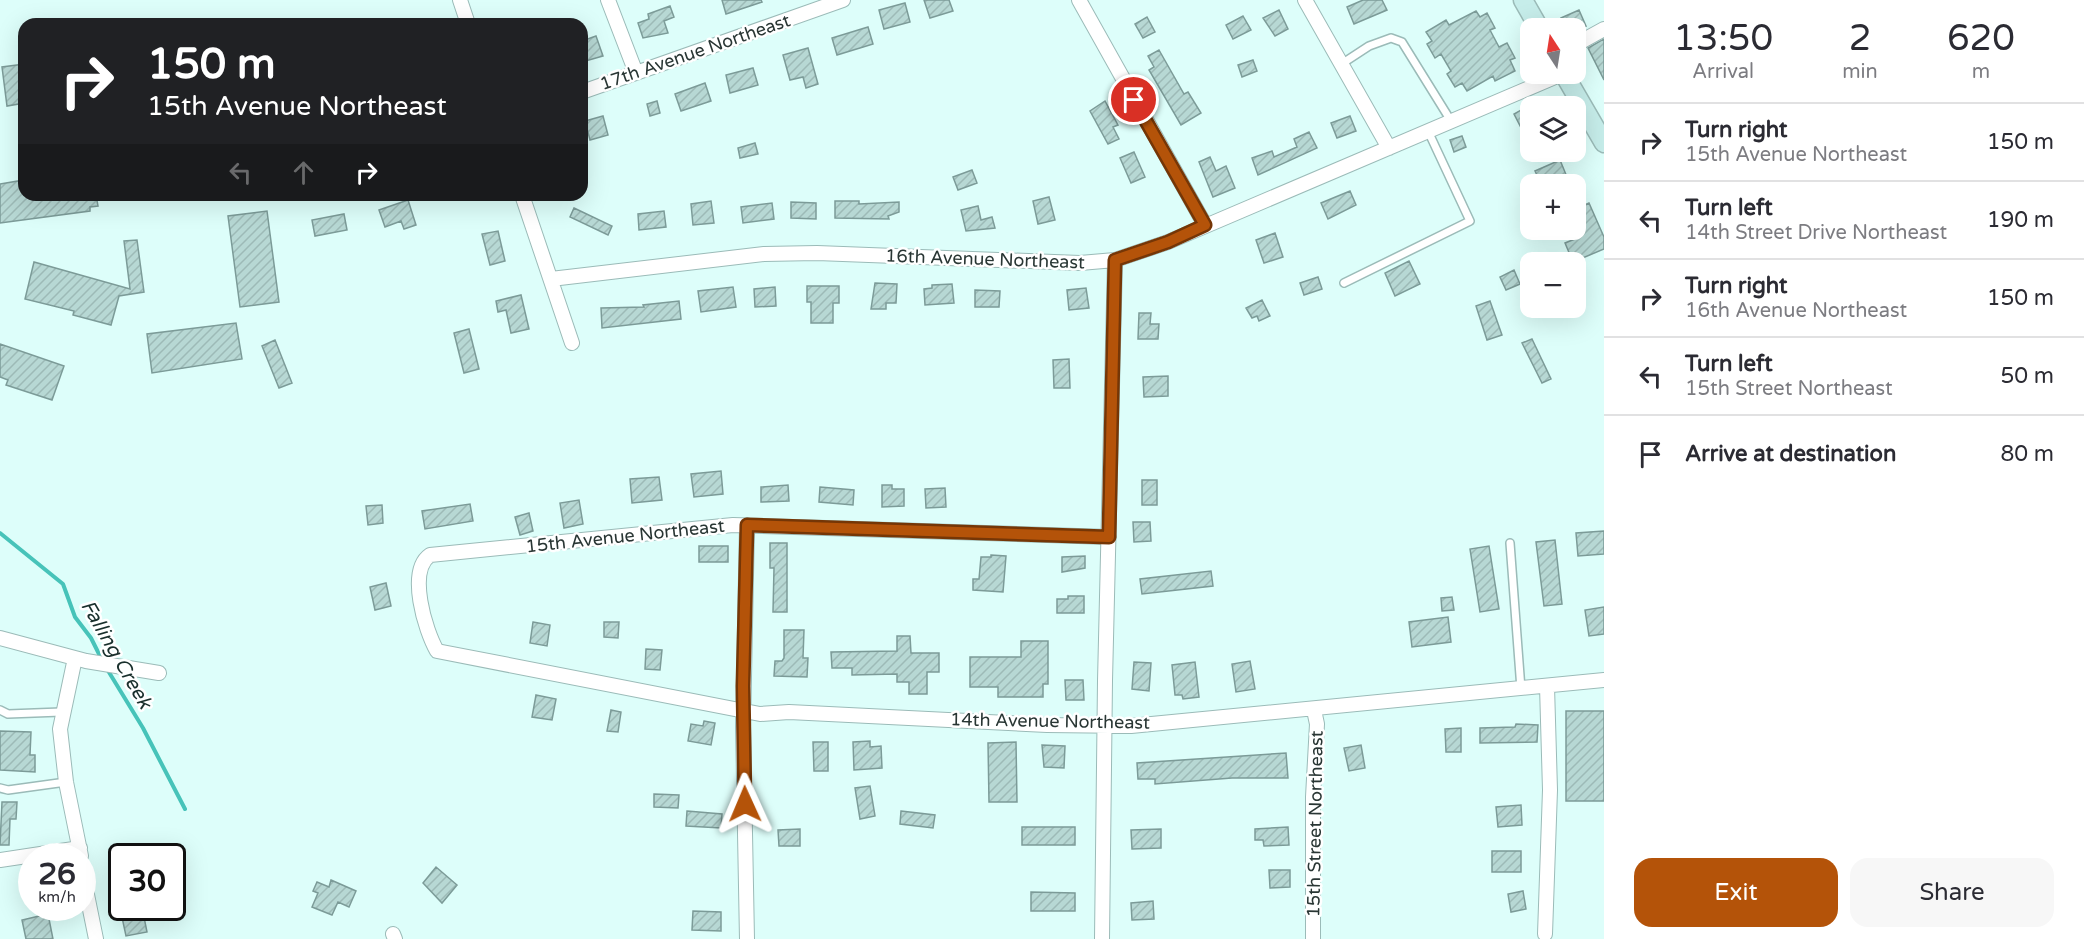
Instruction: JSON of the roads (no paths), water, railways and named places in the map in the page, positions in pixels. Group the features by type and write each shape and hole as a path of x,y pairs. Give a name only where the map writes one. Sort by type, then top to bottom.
{"main road":[{"path":"1523,0 1533,18"},
{"path":"1569,84 1604,143"}],"street":[{"path":"460,0 466,18"},
{"path":"608,0 636,73"},
{"name":"17th Avenue Northeast","path":"588,90 843,0"},
{"path":"1079,0 1205,225"},
{"path":"1305,0 1343,63 1389,148"},
{"path":"1586,39 1604,29"},
{"name":"16th Avenue Northeast","path":"551,279 764,254 1080,262 1115,260 1168,242 1539,84"},
{"path":"524,201 572,343"},
{"path":"1102,939 1115,260"},
{"path":"747,525 744,712 747,939"},
{"name":"15th Avenue Northeast","path":"430,555 747,525 1109,537"},
{"name":"14th Avenue Northeast","path":"430,555 423,560 418,573 426,625 437,651 744,712 1131,726 1604,680"},
{"path":"0,638 75,658 159,673"},
{"path":"75,658 61,712 60,729 66,782 78,843"},
{"path":"1545,934 1550,790 1546,686"},
{"name":"15th Street Northeast","path":"1313,939 1314,776 1317,724 1314,710"},
{"path":"0,860 18,858"},
{"path":"92,921 96,939"}],"lane":[{"path":"1343,63 1369,46 1392,38 1402,42 1451,121"},
{"path":"1344,283 1470,221 1428,131"},
{"path":"1510,543 1521,688"},
{"path":"0,710 8,714 61,712"},
{"path":"0,788 8,790 66,782"}],"waterway":[{"name":"Falling Creek","path":"0,533 63,584 75,617 91,638 102,660"},
{"name":"Falling Creek","path":"107,669 143,728 185,809"}]}
